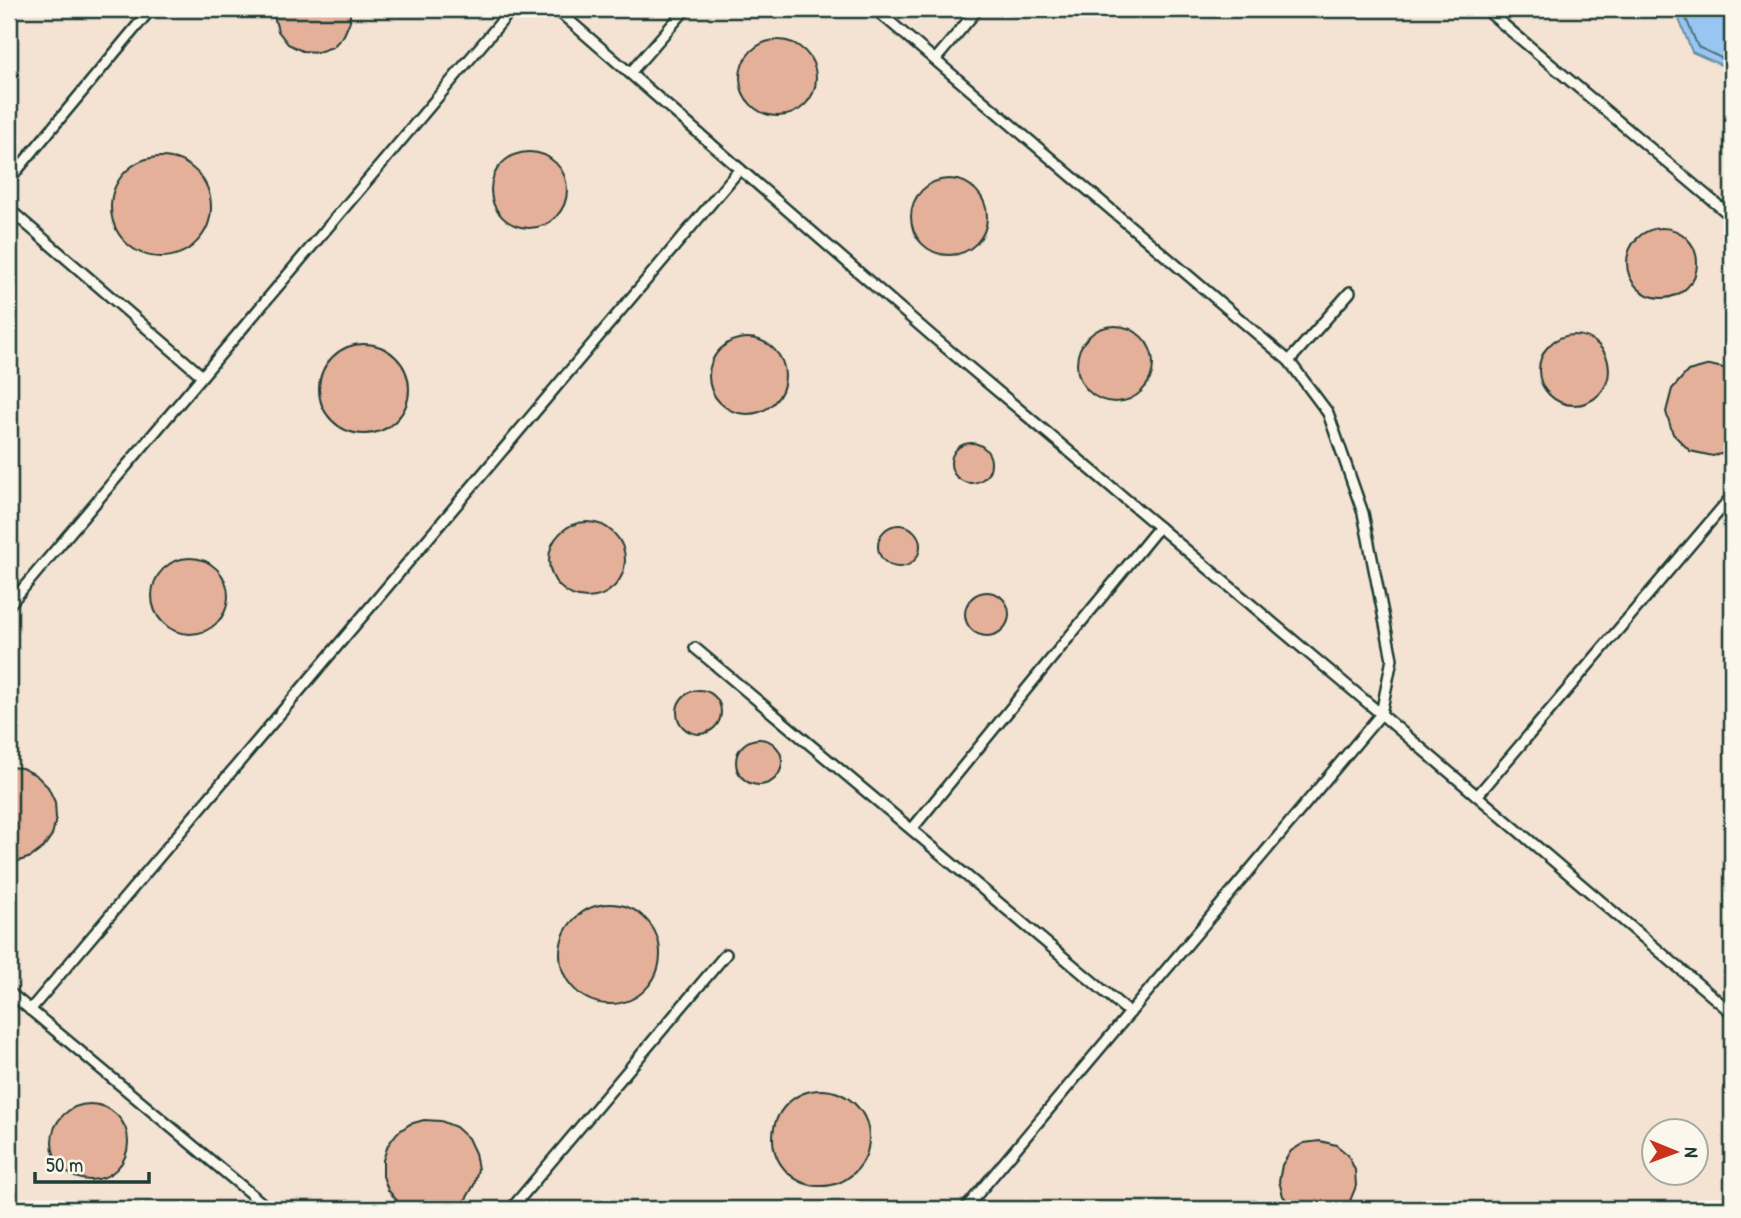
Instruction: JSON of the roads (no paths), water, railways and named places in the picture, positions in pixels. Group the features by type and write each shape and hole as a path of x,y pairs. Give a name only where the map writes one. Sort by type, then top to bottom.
{"lane":[{"path":"9,180 151,9"},
{"path":"9,605 512,9"},
{"path":"556,9 932,336 1732,1013"},
{"path":"630,74 686,9"},
{"path":"875,9 1289,361 1328,413 1363,513 1392,659 1381,715 965,1209"},
{"path":"935,60 978,9"},
{"path":"1485,9 1732,217"},
{"path":"30,1010 740,169"},
{"path":"9,209 201,375"},
{"path":"1289,361 1350,292"},
{"path":"1477,796 1732,495"},
{"path":"912,829 1158,527"},
{"path":"695,648 1130,1013"},
{"path":"511,1209 726,954"},
{"path":"9,992 268,1209"}],"water":[{"path":"1675,9 1732,9 1732,70 1692,52"}]}
